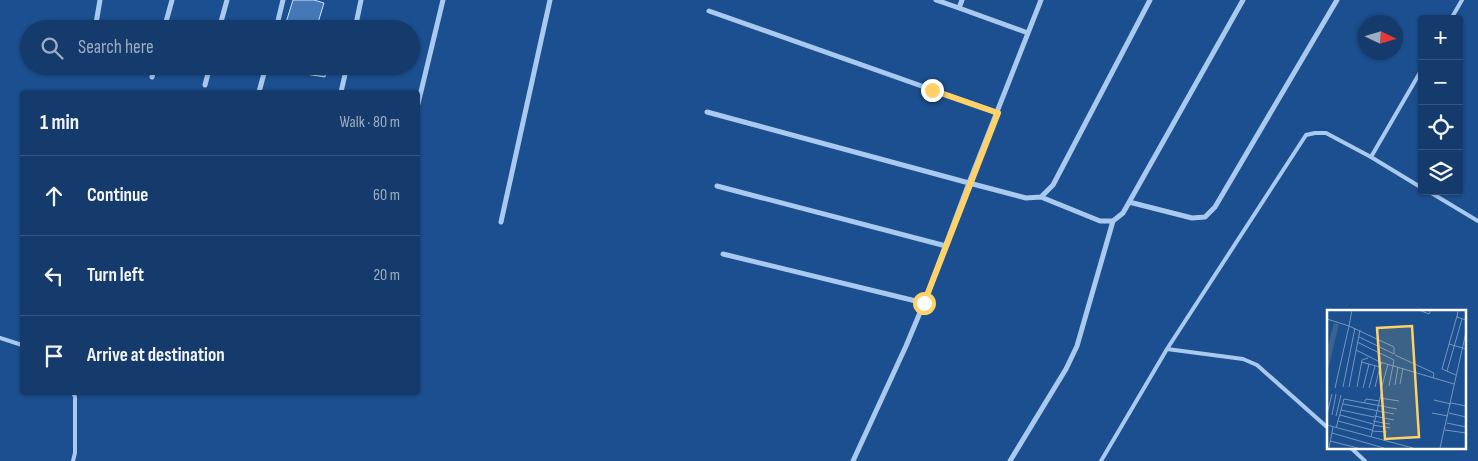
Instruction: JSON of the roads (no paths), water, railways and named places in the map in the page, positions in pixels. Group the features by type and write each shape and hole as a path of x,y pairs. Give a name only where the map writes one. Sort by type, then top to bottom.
{"street":[{"path":"97,20 100,0"},
{"path":"166,20 172,0"},
{"path":"221,20 227,0"},
{"path":"278,20 283,0"},
{"path":"357,20 361,0"},
{"path":"420,96 443,0"},
{"path":"501,222 550,0"},
{"path":"936,0 1028,33"},
{"path":"959,8 962,0"},
{"path":"853,461 924,303 1041,0"},
{"path":"1041,197 1054,185 1150,0"},
{"path":"707,112 1026,198 1041,197 1100,221 1113,220 1123,213 1244,0"},
{"path":"1129,202 1192,218 1205,216 1214,207 1337,0"},
{"path":"710,11 998,113"},
{"path":"205,85 208,75"},
{"path":"260,90 264,75"},
{"path":"341,90 345,75"},
{"path":"717,186 946,246"},
{"path":"1010,461 1066,369 1077,346 1113,220"},
{"path":"723,254 924,303"}],"lane":[{"path":"1453,15 1462,0"},
{"path":"1371,157 1418,76"},
{"path":"1100,461 1167,349 1306,135 1326,133 1418,186"},
{"path":"1434,195 1478,222"},
{"path":"0,338 20,344"},
{"path":"1167,349 1243,359 1256,365 1327,427"},
{"path":"73,461 75,453 74,395"},
{"path":"1351,448 1365,461"}]}
